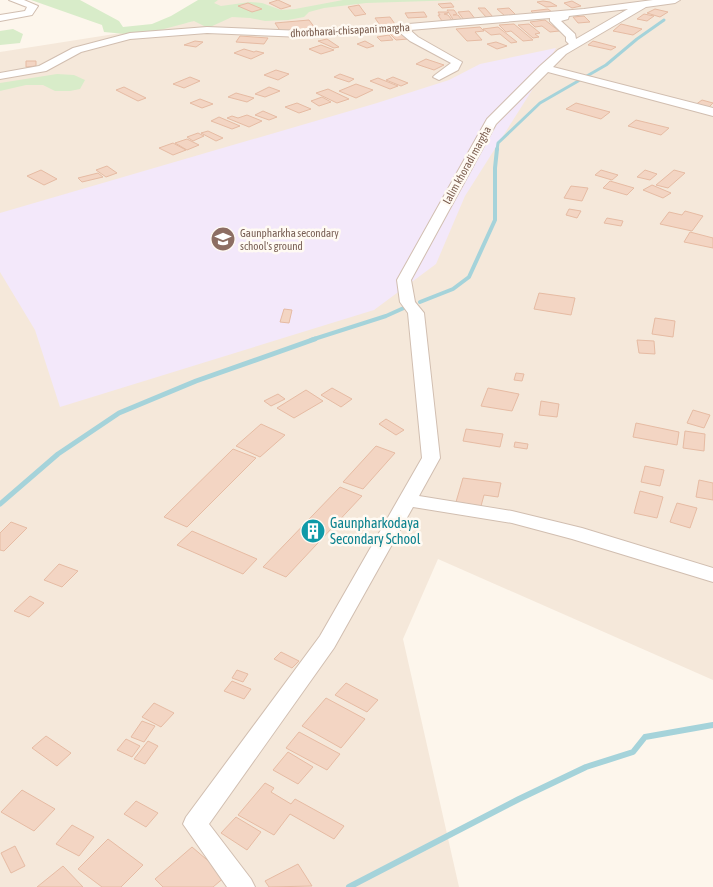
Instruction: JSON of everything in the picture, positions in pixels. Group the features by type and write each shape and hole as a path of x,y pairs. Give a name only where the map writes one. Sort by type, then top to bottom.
{"street":[{"path":"0,18 28,13 33,6 14,0"},
{"name":"dhorbharai-chisapani margha","path":"0,76 42,69 77,50 130,36 207,30 303,34 401,28 565,13 676,0"},
{"name":"lalim khoradi margha","path":"242,887 195,824 327,642 431,458 412,307 404,280 491,122 562,52 642,5"},
{"path":"565,13 564,17 554,19 571,36 571,41"},
{"path":"401,28 414,39 457,62 454,68 439,77"},
{"path":"544,68 713,112"},
{"path":"408,500 512,517 713,575"}],"shaded area":[{"path":"207,0 713,0 713,680 438,559 403,639 459,887 0,887 0,52 191,22"},
{"name":"Gaunpharkha secondary school's ground","path":"556,48 534,87 465,196 436,264 374,310 60,407 35,330 0,272 0,213 377,103 449,80 480,64"}],"green space":[{"path":"31,0 80,0 119,21 123,27 152,24 171,16 198,0 218,0 214,3 221,6 250,2 262,3 281,10 343,0 461,0 366,3 324,8 309,12 304,17 288,20 265,21 232,17 208,28 194,21 136,35 104,32 102,25"},
{"path":"13,29 23,34 20,43 0,45 0,31"},
{"path":"57,74 74,75 85,80 80,89 70,91 55,91 43,85 26,85 0,91 0,83"}],"building":[{"path":"278,0 291,6 281,9 269,3"},
{"path":"543,1 557,6 546,7 537,2"},
{"path":"572,1 581,6 572,8 564,3"},
{"path":"248,3 262,9 252,12 238,6"},
{"path":"451,3 454,7 442,8 438,4"},
{"path":"359,5 366,14 355,16 348,7"},
{"path":"478,8 485,8 493,17 486,17"},
{"path":"509,8 516,15 505,16 497,9"},
{"path":"548,9 552,12 534,14 531,11"},
{"path":"655,9 668,12 660,17 647,13"},
{"path":"447,10 454,10 457,14 453,15 458,15 462,20 454,21"},
{"path":"469,11 476,20 464,20 458,12"},
{"path":"424,12 427,17 408,18 405,13"},
{"path":"438,12 447,12 444,14 448,15 452,20 442,21"},
{"path":"644,14 654,16 647,21 637,19"},
{"path":"584,16 590,22 578,23 573,17"},
{"path":"390,17 397,27 382,28 375,18"},
{"path":"309,20 315,28 281,32 275,23"},
{"path":"545,20 559,31 550,32 542,26 535,27 530,22"},
{"path":"514,24 533,40 523,41 511,31 506,32 499,25"},
{"path":"529,24 540,33 535,34 539,37 533,38 518,25"},
{"path":"621,24 642,29 633,35 613,31"},
{"path":"480,27 484,31 475,32 482,40 467,41 456,29"},
{"path":"498,27 517,42 511,43 500,34 491,35 483,29"},
{"path":"402,33 408,39 396,40 390,34"},
{"path":"389,35 393,40 381,41 377,37"},
{"path":"240,36 268,38 264,44 236,42"},
{"path":"327,39 339,47 334,48 318,41"},
{"path":"195,41 203,42 196,47 184,45"},
{"path":"365,41 374,46 367,48 357,44"},
{"path":"593,41 616,47 611,50 588,45"},
{"path":"496,42 507,46 497,49 487,44"},
{"path":"321,45 334,50 321,54 309,49"},
{"path":"244,49 264,53 251,59 234,53"},
{"path":"426,59 444,65 434,70 416,64"},
{"path":"26,61 36,61 36,66 26,67"},
{"path":"276,70 289,74 278,80 264,75"},
{"path":"340,74 354,79 349,82 334,77"},
{"path":"190,77 200,81 184,88 173,84"},
{"path":"393,77 408,83 401,86 386,80"},
{"path":"378,78 398,86 390,89 370,81"},
{"path":"356,84 373,90 356,98 339,91"},
{"path":"124,87 146,98 138,101 116,90"},
{"path":"269,87 280,91 265,97 255,94"},
{"path":"328,89 349,99 337,103 316,93"},
{"path":"236,93 254,98 247,102 228,97"},
{"path":"322,97 331,102 319,106 311,101"},
{"path":"200,99 213,104 202,108 190,103"},
{"path":"702,100 713,103 708,108 695,105"},
{"path":"297,103 311,109 299,113 285,107"},
{"path":"576,103 610,112 601,119 566,109"},
{"path":"263,111 277,117 269,120 255,115"},
{"path":"247,115 262,121 249,127 227,118 232,116 238,118"},
{"path":"219,117 240,126 232,129 211,121"},
{"path":"636,120 669,128 661,135 628,126"},
{"path":"208,131 223,138 216,141 201,133"},
{"path":"198,133 204,136 193,141 187,137"},
{"path":"187,139 199,145 187,150 175,143"},
{"path":"173,143 186,150 173,155 159,148"},
{"path":"107,166 117,173 106,177 96,170"},
{"path":"41,170 57,179 44,185 27,176"},
{"path":"601,170 618,175 612,180 595,175"},
{"path":"645,170 657,174 650,180 637,177"},
{"path":"674,170 685,173 668,188 656,185"},
{"path":"98,173 103,177 82,182 78,178"},
{"path":"610,181 634,188 627,195 603,188"},
{"path":"652,185 671,193 663,198 643,190"},
{"path":"571,186 588,188 582,201 564,198"},
{"path":"569,209 581,211 577,218 566,215"},
{"path":"685,211 703,216 692,231 660,224 669,212 682,215"},
{"path":"607,218 623,221 621,226 604,223"},
{"path":"690,232 713,238 713,248 684,242"},
{"path":"539,293 575,298 571,315 534,309"},
{"path":"284,309 292,310 289,323 280,322"},
{"path":"655,318 675,321 673,337 652,334"},
{"path":"637,340 654,341 655,354 639,353"},
{"path":"516,373 524,374 522,381 514,380"},
{"path":"332,388 352,399 341,407 321,395"},
{"path":"488,388 519,394 512,411 481,406"},
{"path":"306,390 323,401 294,418 277,408"},
{"path":"278,394 285,399 271,406 264,401"},
{"path":"541,401 559,404 557,417 539,415"},
{"path":"693,410 710,415 704,428 687,423"},
{"path":"386,419 404,430 396,435 379,424"},
{"path":"636,423 679,432 677,445 633,437"},
{"path":"261,424 285,435 260,457 236,446"},
{"path":"466,429 503,434 500,447 463,441"},
{"path":"685,431 705,434 704,451 683,448"},
{"path":"515,442 528,444 527,449 514,447"},
{"path":"376,446 395,453 363,489 343,482"},
{"path":"233,449 256,458 187,527 164,517"},
{"path":"645,466 664,470 660,486 641,482"},
{"path":"463,478 501,483 498,497 484,495 481,506 456,502"},
{"path":"699,480 713,483 713,500 696,497"},
{"name":"Gaunpharkodaya Secondary School","path":"340,487 362,496 286,577 263,567"},
{"path":"640,491 663,497 657,518 634,513"},
{"path":"677,503 697,508 690,528 670,522"},
{"path":"11,522 27,528 4,551 0,550 0,533"},
{"path":"192,531 257,559 243,574 177,545"},
{"path":"59,564 78,571 62,587 44,580"},
{"path":"30,596 44,603 29,617 14,611"},
{"path":"281,652 299,661 292,668 274,659"},
{"path":"237,670 248,674 243,682 232,678"},
{"path":"232,681 251,689 244,699 224,691"},
{"path":"346,683 378,700 367,712 335,695"},
{"path":"326,698 365,719 341,748 302,726"},
{"path":"154,703 174,713 161,727 142,717"},
{"path":"142,721 155,726 144,742 131,737"},
{"path":"299,732 340,754 327,770 286,748"},
{"path":"46,736 71,753 57,766 32,748"},
{"path":"126,739 140,746 132,757 117,750"},
{"path":"148,741 158,746 145,764 134,759"},
{"path":"288,752 313,767 298,784 273,770"},
{"path":"265,783 274,788 271,792 291,804 295,799 344,826 334,839 290,814 274,835 238,815"},
{"path":"22,790 55,809 34,831 1,812"},
{"path":"136,801 158,813 146,827 124,814"},
{"path":"236,817 261,832 247,850 221,833"},
{"path":"72,825 94,837 79,856 56,844"},
{"path":"108,839 143,865 121,887 102,887 78,869"},
{"path":"15,846 25,866 11,873 1,853"},
{"path":"192,847 226,876 213,887 163,887 155,879"},
{"path":"298,864 312,886 269,887 265,881"},
{"path":"63,866 83,887 37,887"}],"waterway":[{"path":"497,150 498,143 540,103 606,65 637,39 664,20"},
{"path":"420,302 453,289 469,277 495,220 497,149"},
{"path":"311,340 386,316 406,307"},
{"path":"0,504 58,454 119,413 196,381 315,339"},
{"path":"349,887 519,799 586,767 633,752 645,737 713,725"}],"place":[{"name":"Gaunpharkha secondary school's ground","path":"223,239"},
{"name":"Gaunpharkodaya Secondary School","path":"313,531"}]}
